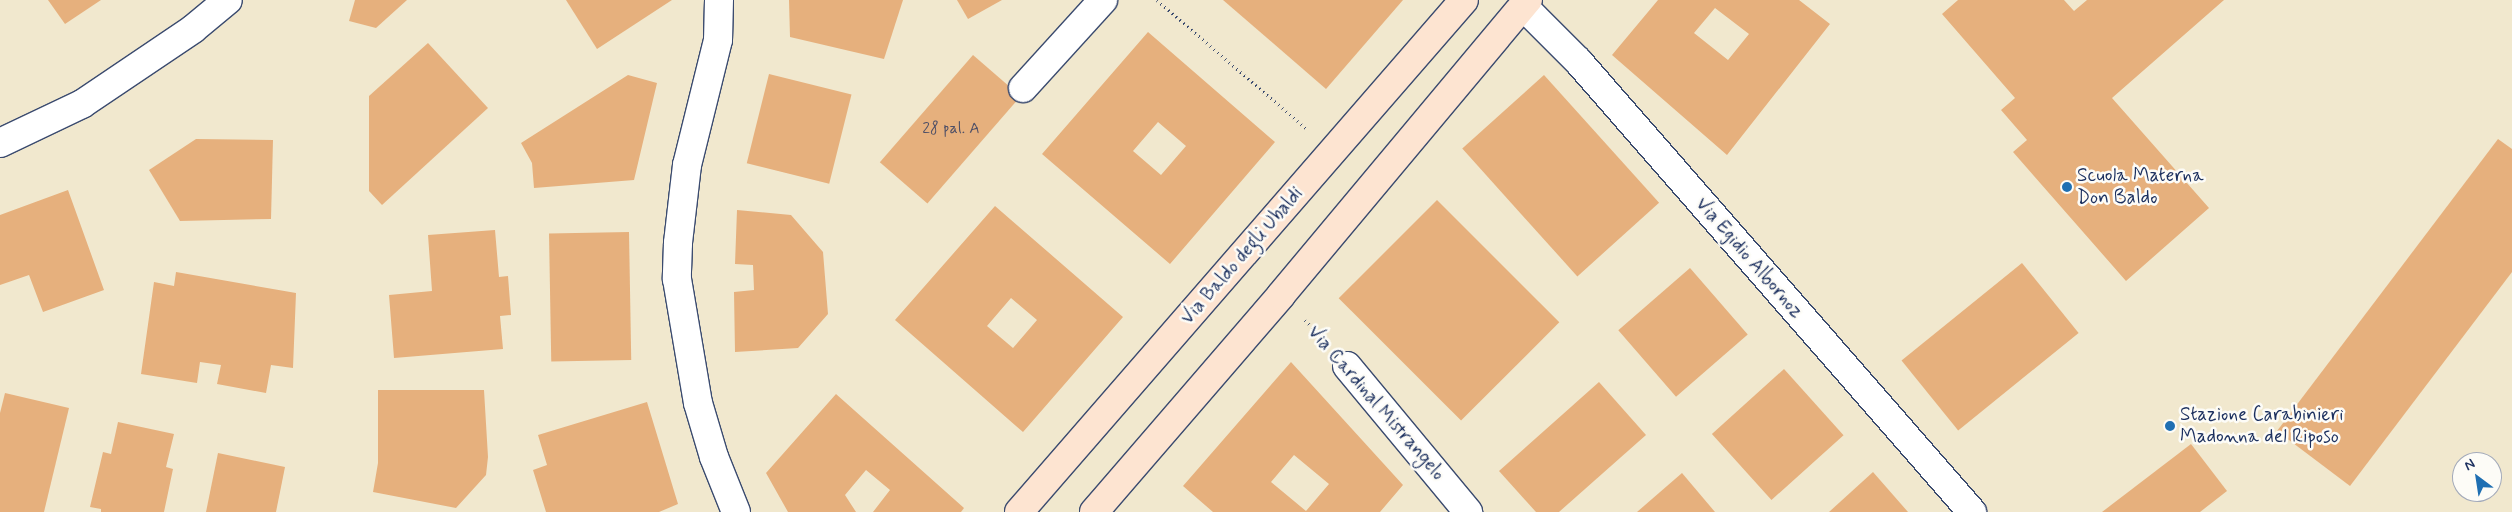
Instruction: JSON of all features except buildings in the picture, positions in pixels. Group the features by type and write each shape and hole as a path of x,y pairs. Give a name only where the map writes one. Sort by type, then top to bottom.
{"main road":[{"name":"Via Baldo degli Ubaldi","path":"1019,512 1464,0"},
{"path":"1094,512 1281,295 1526,3"}],"street":[{"path":"0,143 82,104 179,39 228,0"},
{"path":"719,0 718,40 687,165 678,243 677,279 698,403 714,457 736,512"},
{"path":"1023,88 1103,0"},
{"name":"Via Egidio Albornoz","path":"1526,3 1972,512"},
{"name":"Via Cardinal Mistrangelo","path":"1347,366 1468,512"}],"path":[{"path":"1157,0 1333,150"},
{"name":"Via Cardinal Mistrangelo","path":"1281,295 1347,366"}],"place":[{"name":"Scuola Materna Don Baldo","path":"2067,187"},
{"name":"Stazione Carabinieri Madonna del Riposo","path":"2170,426"}]}
